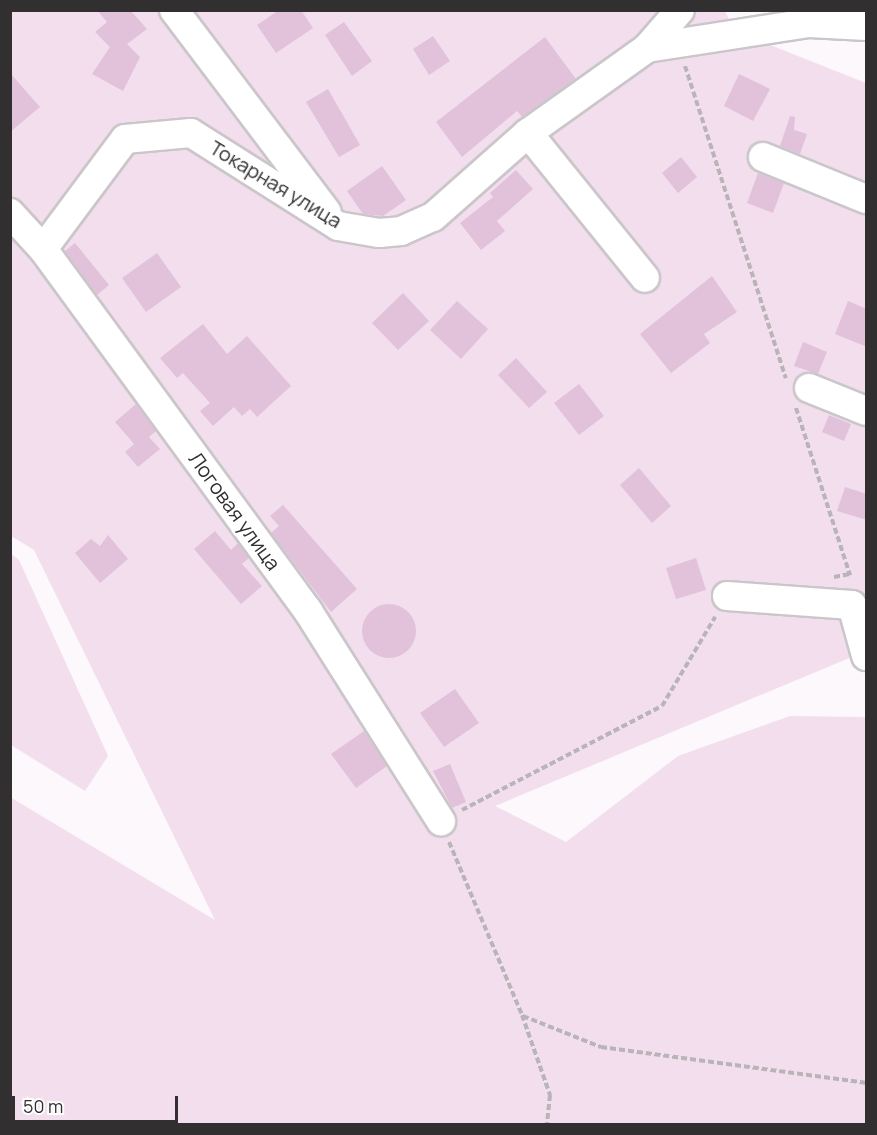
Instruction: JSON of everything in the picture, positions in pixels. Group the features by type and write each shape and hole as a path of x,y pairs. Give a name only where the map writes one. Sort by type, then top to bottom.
{"street":[{"path":"174,10 338,226"},
{"name":"Токарная улица","path":"43,249 125,139 169,135 191,134 338,226 379,233 419,226 528,133 647,48 680,10"},
{"name":"Токарная улица","path":"647,48 808,23 867,26"},
{"path":"528,133 645,278"},
{"path":"763,156 867,199"},
{"name":"Логовая улица","path":"10,213 43,249 308,611 441,821"},
{"path":"797,391 867,411"},
{"path":"727,596 852,605 867,656"}],"path":[{"path":"677,42 797,391 850,574 852,605"},
{"path":"827,578 850,574"},
{"path":"547,1125 550,1095 522,1016 441,821 662,706 727,596"},
{"path":"522,1016 601,1047 867,1083"}],"shaded area":[{"path":"11,11 725,11 735,31 866,83 866,651 495,806 566,842 678,756 790,716 866,717 866,1124 11,1124 10,797 215,920 34,550 11,536"},
{"path":"11,554 19,560 108,756 85,791 11,745"}],"building":[{"path":"97,10 130,10 147,29 127,44 140,57 123,91 92,74 110,47 95,32 107,22"},
{"path":"279,10 301,10 313,28 276,53 257,25"},
{"path":"344,22 372,61 352,76 325,35"},
{"path":"433,36 450,61 429,75 413,49"},
{"path":"545,37 576,79 522,117 517,111 462,157 436,122"},
{"path":"10,73 40,107 10,132"},
{"path":"739,74 770,89 753,121 724,106"},
{"path":"328,89 360,145 339,157 306,102"},
{"path":"790,116 795,117 794,130 807,134 800,154 780,146"},
{"path":"681,157 697,177 678,193 662,173"},
{"path":"382,166 406,200 383,216 363,214 347,191"},
{"path":"516,170 533,189 497,221 505,231 481,250 460,223 493,197 490,193"},
{"path":"758,173 784,183 773,213 747,203"},
{"path":"75,243 109,285 97,295 65,251"},
{"path":"157,253 181,287 146,312 122,278"},
{"path":"712,276 737,312 704,334 710,343 671,373 640,334"},
{"path":"403,293 429,321 398,350 372,323"},
{"path":"457,301 488,329 461,359 430,330"},
{"path":"848,301 867,309 867,347 835,334"},
{"path":"203,324 227,354 247,336 291,386 257,417 250,409 242,416 234,407 213,426 200,411 210,403 183,373 177,378 160,358"},
{"path":"803,342 827,352 818,374 794,366"},
{"path":"516,358 547,392 529,408 498,375"},
{"path":"579,384 604,416 579,435 554,403"},
{"path":"136,404 156,431 149,437 160,449 138,467 125,452 134,444 115,422"},
{"path":"829,415 851,424 844,441 822,432"},
{"path":"639,468 671,506 652,523 620,485"},
{"path":"845,487 867,494 867,520 837,511"},
{"path":"283,505 357,589 331,612 271,533 279,526 270,516"},
{"path":"215,531 231,550 238,543 249,558 242,564 262,586 241,604 194,549"},
{"path":"108,535 128,559 100,583 75,553 91,539 100,546"},
{"path":"696,558 706,590 676,599 666,568"},
{"path":"384,604 394,604 404,608 412,616 416,631 412,646 404,654 394,658 384,658 374,654 366,646 362,636 362,626 366,616 374,608"},
{"path":"455,689 479,723 444,747 420,713"},
{"path":"364,731 387,766 356,788 331,754"},
{"path":"450,764 466,802 452,808 433,771"}]}
